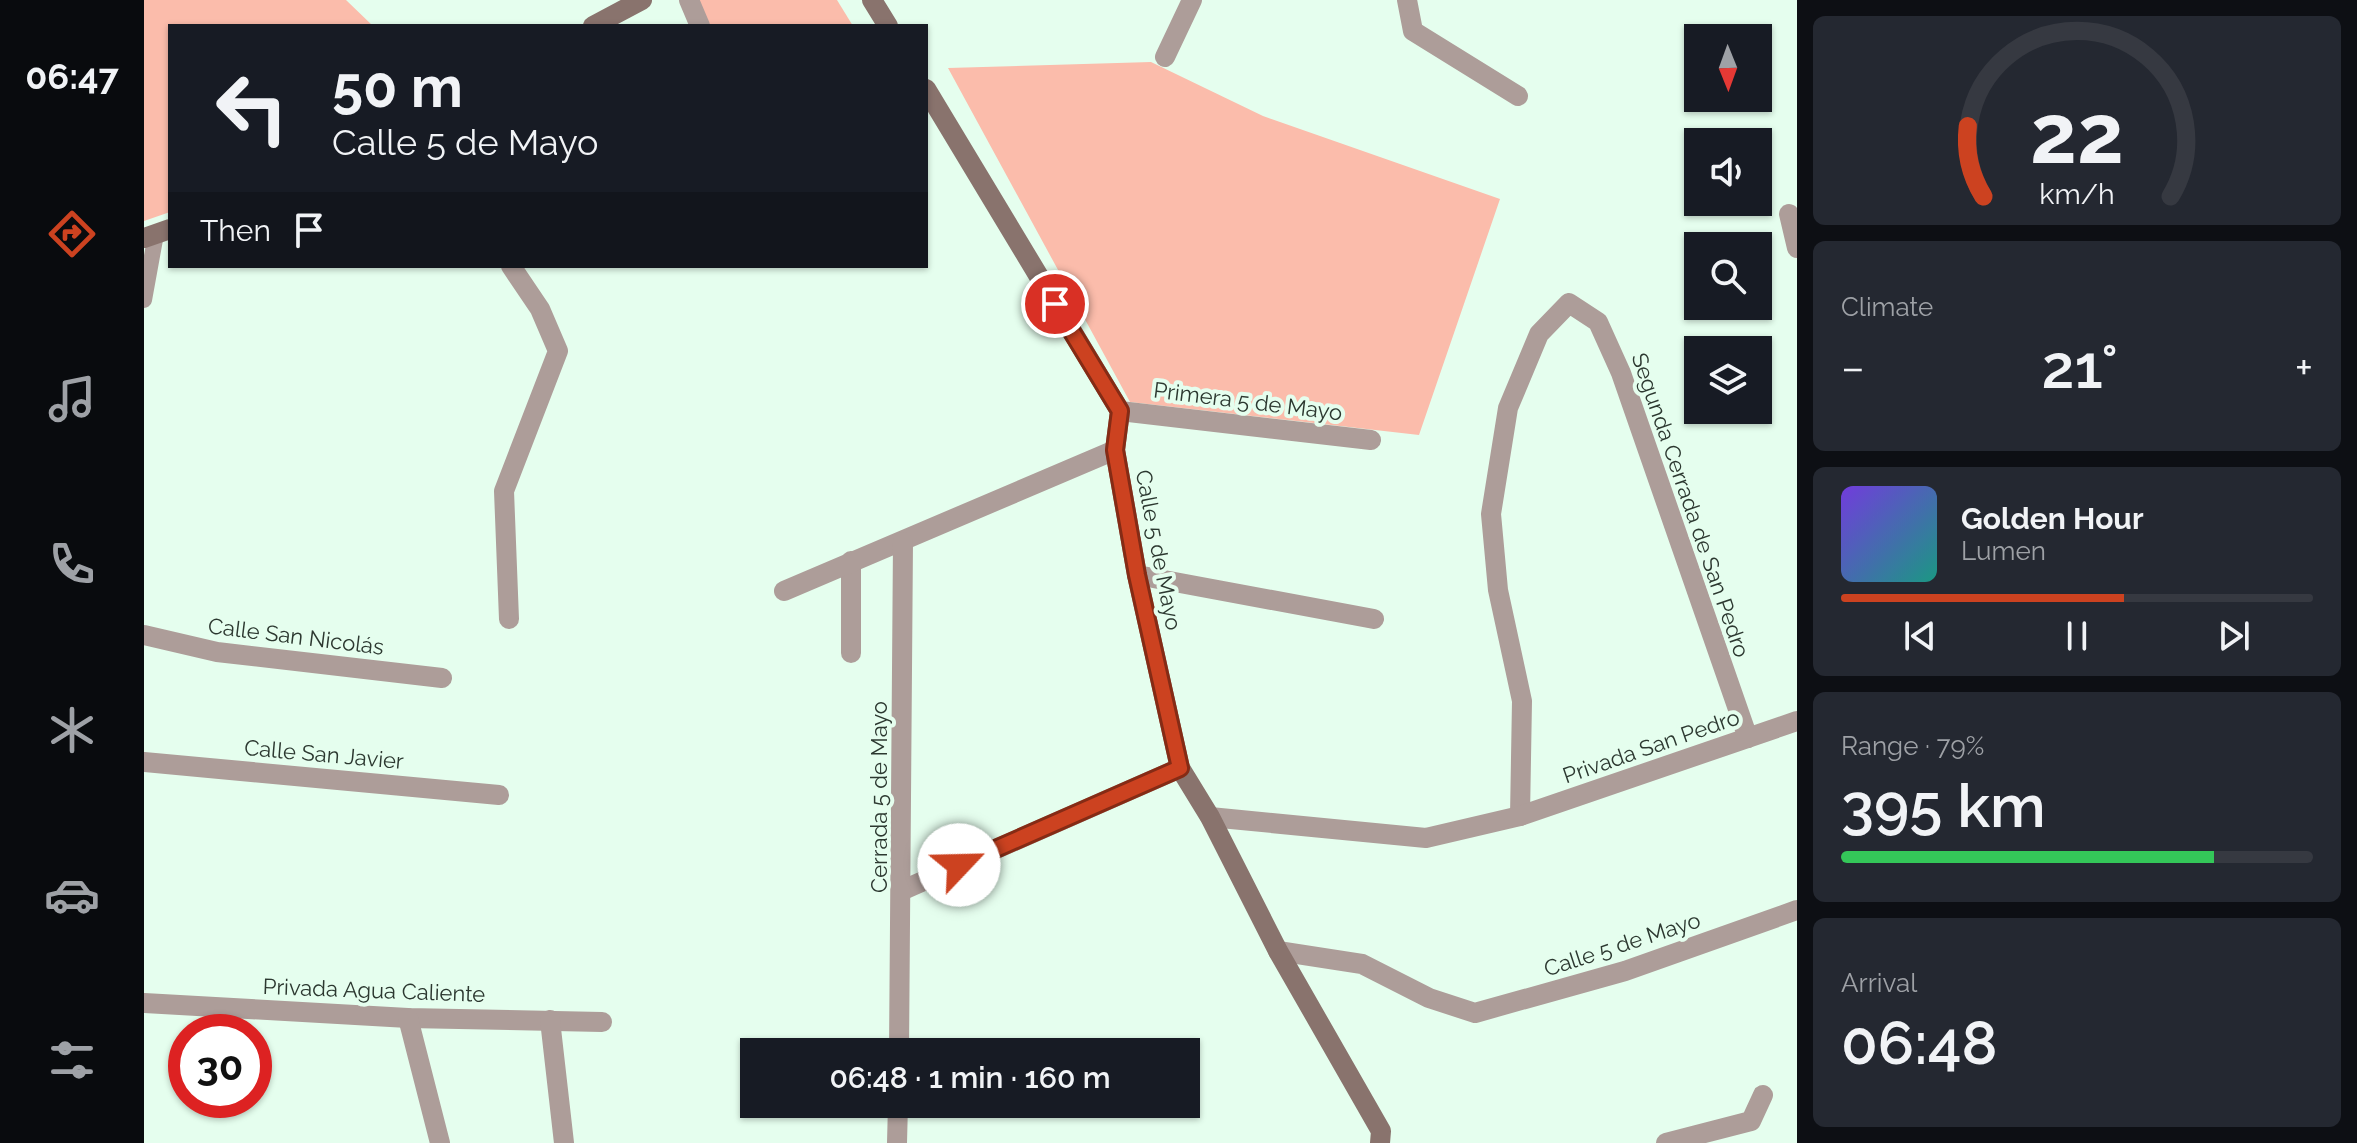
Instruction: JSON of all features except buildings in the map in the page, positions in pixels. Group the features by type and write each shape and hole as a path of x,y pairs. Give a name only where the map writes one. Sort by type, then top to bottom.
{"street":[{"path":"597,24 642,0"},
{"path":"689,0 699,24"},
{"path":"872,0 887,24"},
{"path":"1165,57 1192,0"},
{"path":"1407,0 1413,31 1518,96"},
{"path":"928,92 1120,411"},
{"path":"1789,214 1797,248"},
{"path":"509,619 504,491 558,351 540,309 512,268"},
{"name":"Segunda Cerrada de San Pedro","path":"1520,816 1522,701 1498,590 1491,514 1508,408 1539,334 1569,303 1598,322 1621,373 1748,738"},
{"name":"Primera 5 de Mayo","path":"1120,411 1371,440"},
{"name":"Calle 5 de Mayo","path":"1120,411 1115,450 1137,575 1180,768 1210,817 1278,951 1381,1131 1380,1143"},
{"path":"784,591 1115,450"},
{"name":"Cerrada 5 de Mayo","path":"899,1038 903,890 903,542"},
{"path":"851,561 851,653"},
{"path":"1137,575 1374,619"},
{"name":"Calle San Nicolás","path":"144,635 217,652 442,678"},
{"name":"Privada San Pedro","path":"1210,817 1426,838 1520,816 1797,721"},
{"name":"Calle San Javier","path":"144,762 499,795"},
{"path":"903,890 1180,768"},
{"name":"Calle 5 de Mayo","path":"1278,951 1362,964 1429,998 1475,1013 1625,971 1797,910"},
{"name":"Privada Agua Caliente","path":"144,1003 408,1018 602,1022"},
{"path":"408,1018 440,1143"},
{"path":"550,1020 564,1143"},
{"path":"1666,1143 1751,1121 1763,1095"},
{"path":"897,1143 898,1118"}],"lane":[{"path":"144,300 157,234"}],"shaded area":[{"path":"144,0 346,0 371,24 168,24 168,213 144,221"},
{"path":"692,0 837,0 852,24 700,24"},
{"path":"1151,62 1263,116 1500,199 1419,435 1130,402 948,68"}],"route":[{"path":"959,865 1180,768 1137,575 1115,450 1120,411 1055,304"}]}
